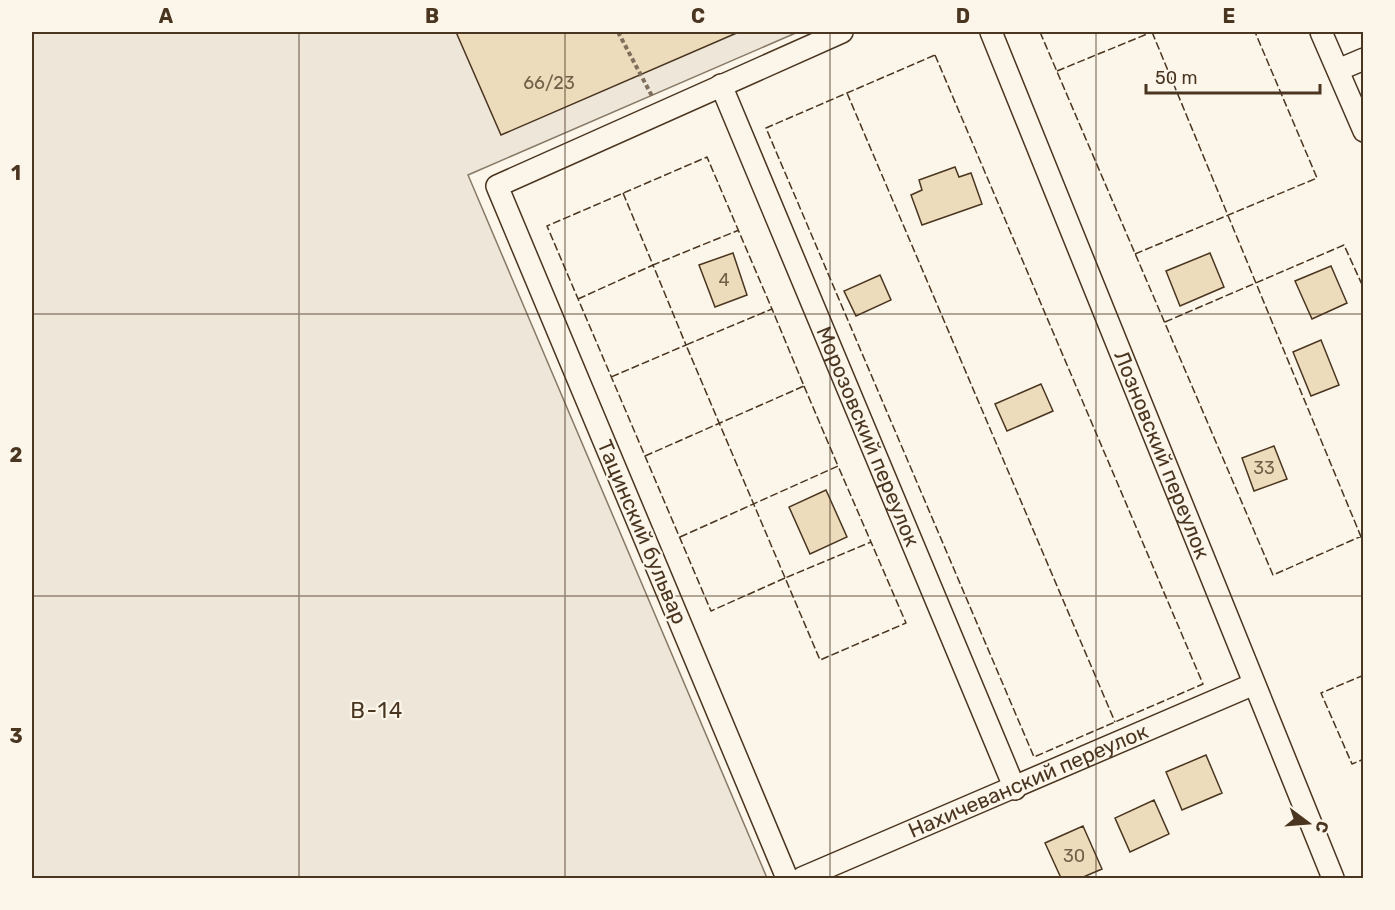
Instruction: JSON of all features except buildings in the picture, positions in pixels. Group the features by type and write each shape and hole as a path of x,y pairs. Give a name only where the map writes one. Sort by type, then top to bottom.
{"street":[{"path":"662,112 842,32"},
{"name":"Лозновский переулок","path":"991,32 1333,879"},
{"path":"1321,32 1364,131"},
{"path":"1338,70 1364,59"},
{"name":"Морозовский переулок","path":"721,85 1015,789"},
{"name":"Тацинский бульвар","path":"662,112 497,186 787,879"},
{"name":"Нахичеванский переулок","path":"802,879 1254,684"}],"path":[{"path":"618,32 662,112"}],"shaded area":[{"path":"32,32 798,32 468,175 767,878 32,878"}],"fence":[{"path":"1040,32 1273,575 1364,535"},
{"path":"1152,32 1364,544"},
{"path":"1057,71 1152,32"},
{"path":"1135,254 1317,178 1255,32"},
{"path":"935,55 1203,684 1034,757 766,128 935,55"},
{"path":"847,93 1115,722"},
{"path":"785,578 711,611 547,226 707,157 772,309 686,345 820,660 906,623 871,542 785,578"},
{"path":"623,193 653,265 739,230"},
{"path":"1165,322 1344,245 1364,289"},
{"path":"578,299 653,265 686,345 611,377"},
{"path":"645,456 804,386 772,309"},
{"path":"804,386 838,466"},
{"path":"680,537 838,466 871,542"},
{"path":"1364,675 1321,693 1352,764 1364,759"}],"district":[{"name":"В-14","path":"377,710"}]}
